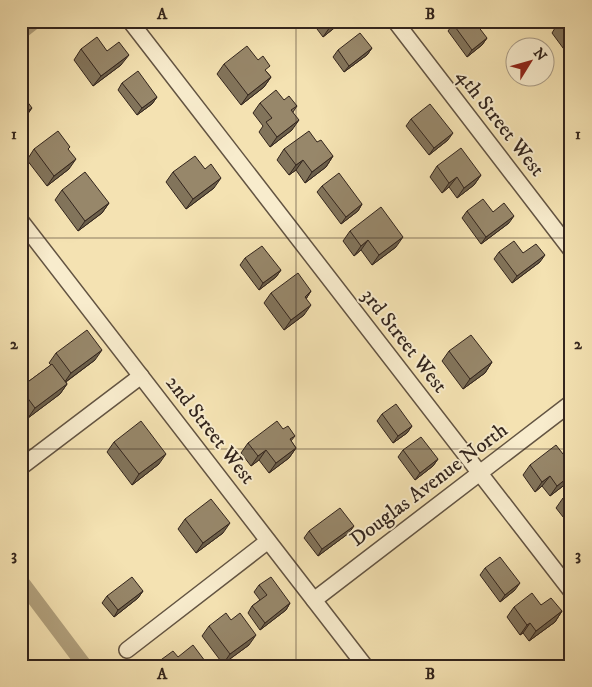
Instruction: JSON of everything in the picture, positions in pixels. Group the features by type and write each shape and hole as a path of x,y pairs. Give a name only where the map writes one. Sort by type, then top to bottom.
{"street":[{"name":"3rd Street West","path":"130,21 571,591"},
{"name":"4th Street West","path":"395,21 571,250"},
{"name":"2nd Street West","path":"21,221 364,666"},
{"path":"21,467 141,376"},
{"name":"Douglas Avenue North","path":"314,600 571,403"},
{"path":"127,650 268,541"}],"building":[{"path":"326,21 337,21 330,27"},
{"path":"457,21 474,21 487,38 472,50 453,24"},
{"path":"561,21 571,21 571,39 559,23"},
{"path":"360,33 372,48 349,66 338,50"},
{"path":"97,37 107,51 119,42 129,55 101,76 81,49"},
{"path":"247,46 258,60 263,56 270,66 265,70 271,77 248,95 224,64"},
{"path":"138,71 157,97 142,108 122,83"},
{"path":"276,90 284,100 289,96 297,106 291,110 299,120 277,137 266,122 272,118 260,103"},
{"path":"21,93 32,108 21,116"},
{"path":"430,104 453,133 434,148 411,119"},
{"path":"58,131 76,159 54,176 34,149"},
{"path":"309,131 317,142 321,140 333,156 312,172 303,160 296,165 284,149"},
{"path":"461,148 481,175 464,188 457,177 449,183 437,166"},
{"path":"195,156 205,169 211,164 221,178 193,199 173,172"},
{"path":"85,172 109,203 85,221 62,190"},
{"path":"339,173 362,204 346,217 322,186"},
{"path":"483,199 493,212 504,203 514,216 486,237 467,211"},
{"path":"381,207 403,237 379,255 368,240 361,246 350,231"},
{"path":"514,241 523,253 536,244 545,255 517,276 499,252"},
{"path":"262,246 281,270 263,283 245,258"},
{"path":"298,273 311,291 305,297 311,305 291,320 271,293"},
{"path":"87,330 102,350 71,373 56,353"},
{"path":"471,335 492,362 470,379 449,351"},
{"path":"52,364 67,384 35,408 21,387"},
{"path":"396,404 412,426 398,436 382,414"},
{"path":"141,421 166,454 139,474 114,442"},
{"path":"277,421 283,429 288,426 295,436 290,439 296,448 276,463 266,450 258,456 248,443"},
{"path":"421,437 438,459 420,473 403,450"},
{"path":"556,445 563,454 568,451 571,455 571,475 557,486 550,476 542,482 530,465"},
{"path":"571,492 571,507 563,498"},
{"path":"211,499 230,523 203,543 185,519"},
{"path":"340,508 354,526 322,549 309,531"},
{"path":"500,557 520,583 505,595 485,568"},
{"path":"132,577 143,591 118,610 107,596"},
{"path":"271,577 290,603 265,623 252,606 267,595 259,585"},
{"path":"532,593 541,605 551,598 562,611 536,631 530,623 527,625 514,607"},
{"path":"226,613 231,620 240,613 256,635 230,654 209,626"},
{"path":"193,645 207,666 161,666 158,662 173,651 178,657"}],"waterway":[{"path":"21,32 35,21"},
{"path":"21,581 85,666"}]}
